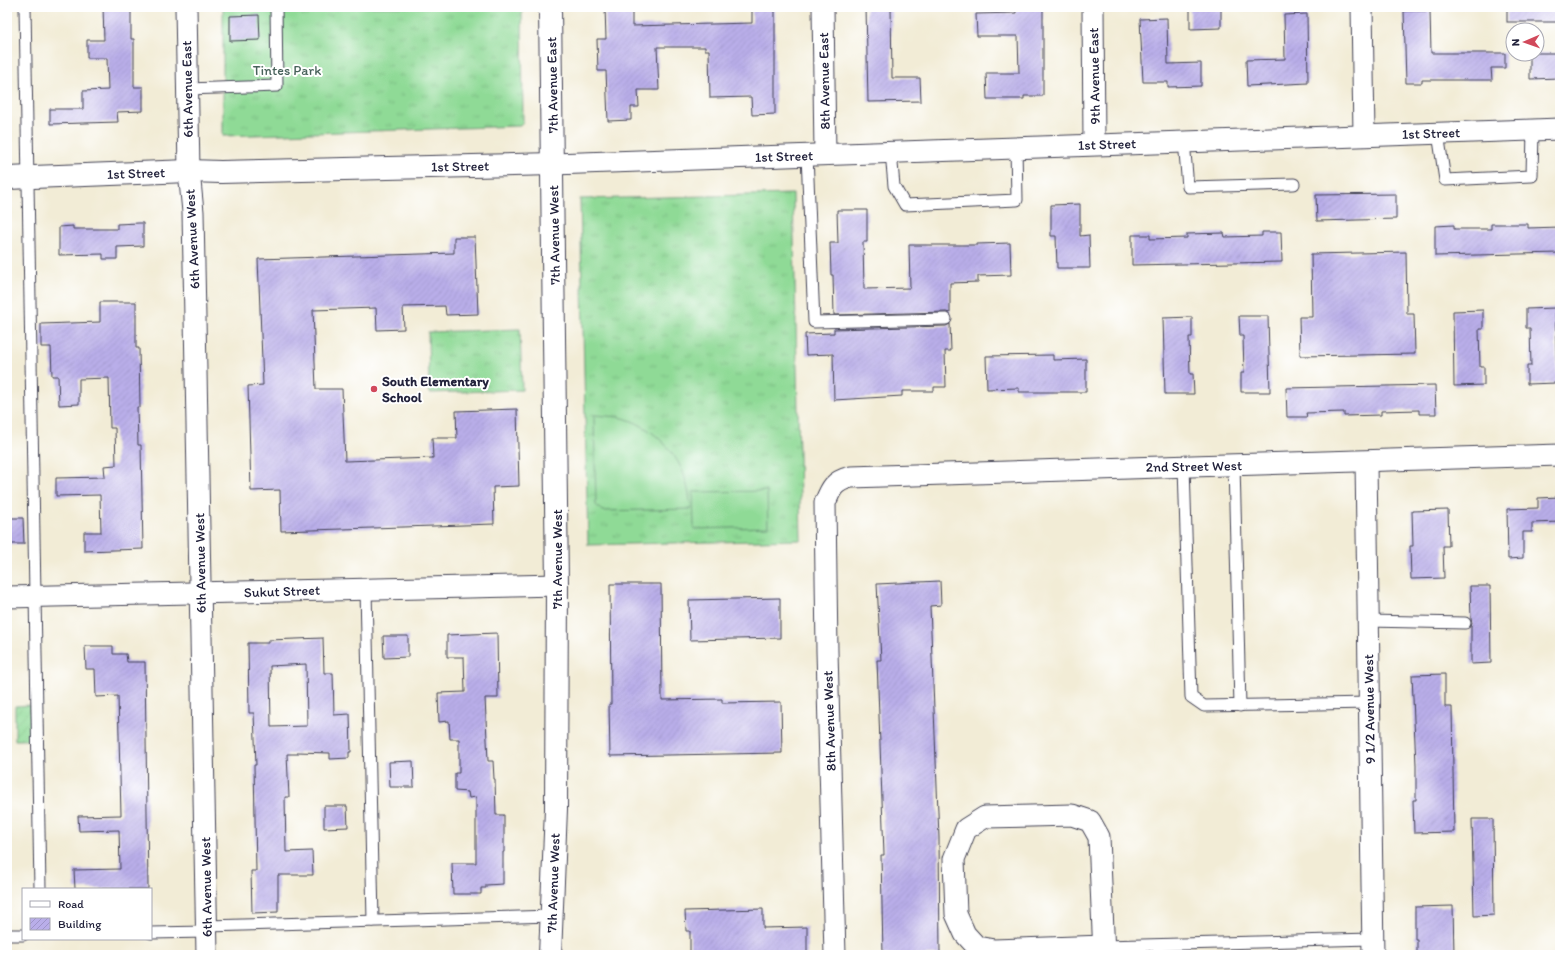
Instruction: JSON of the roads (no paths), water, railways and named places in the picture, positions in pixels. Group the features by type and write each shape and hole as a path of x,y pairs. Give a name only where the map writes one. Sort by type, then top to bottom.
{"street":[{"name":"6th Avenue East","path":"186,7 188,171"},
{"name":"7th Avenue East","path":"550,7 553,164"},
{"name":"8th Avenue East","path":"816,155 823,7"},
{"name":"9th Avenue East","path":"1093,7 1094,144"},
{"path":"1362,7 1364,135"},
{"name":"1st Street","path":"7,178 188,171 229,172 553,164 1438,132 1560,129"},
{"name":"7th Avenue West","path":"550,955 556,809 557,585 553,164"},
{"name":"6th Avenue West","path":"188,171 193,212 207,955"},
{"name":"2nd Street West","path":"831,488 843,479 851,477 1560,455"},
{"name":"9 1/2 Avenue West","path":"1366,462 1372,947"},
{"name":"8th Avenue West","path":"831,488 825,503 825,519 835,955"},
{"name":"Sukut Street","path":"7,597 201,594 557,585"},
{"path":"1072,815 1090,821 1099,837 1104,950 994,950 977,947 965,934 956,914 954,860 966,829 985,817 1072,815"}],"lane":[{"path":"25,7 40,888"},
{"path":"187,89 277,86 276,7"},
{"path":"1438,132 1445,180 1532,176 1533,130"},
{"path":"1184,141 1188,187 1294,184"},
{"path":"891,152 894,186 905,205 1018,200 1016,147"},
{"path":"816,155 814,322 946,319"},
{"path":"1234,465 1240,706"},
{"path":"1184,466 1191,697 1204,706 1369,703"},
{"path":"366,589 373,921"},
{"path":"1368,621 1465,623"},
{"path":"152,933 373,921 551,916"},
{"path":"7,935 22,935"},
{"path":"1104,950 1372,947"}],"place":[{"name":"South Elementary School","path":"374,389"}],"park label":[{"name":"Tintes Park","path":"287,70"}]}
